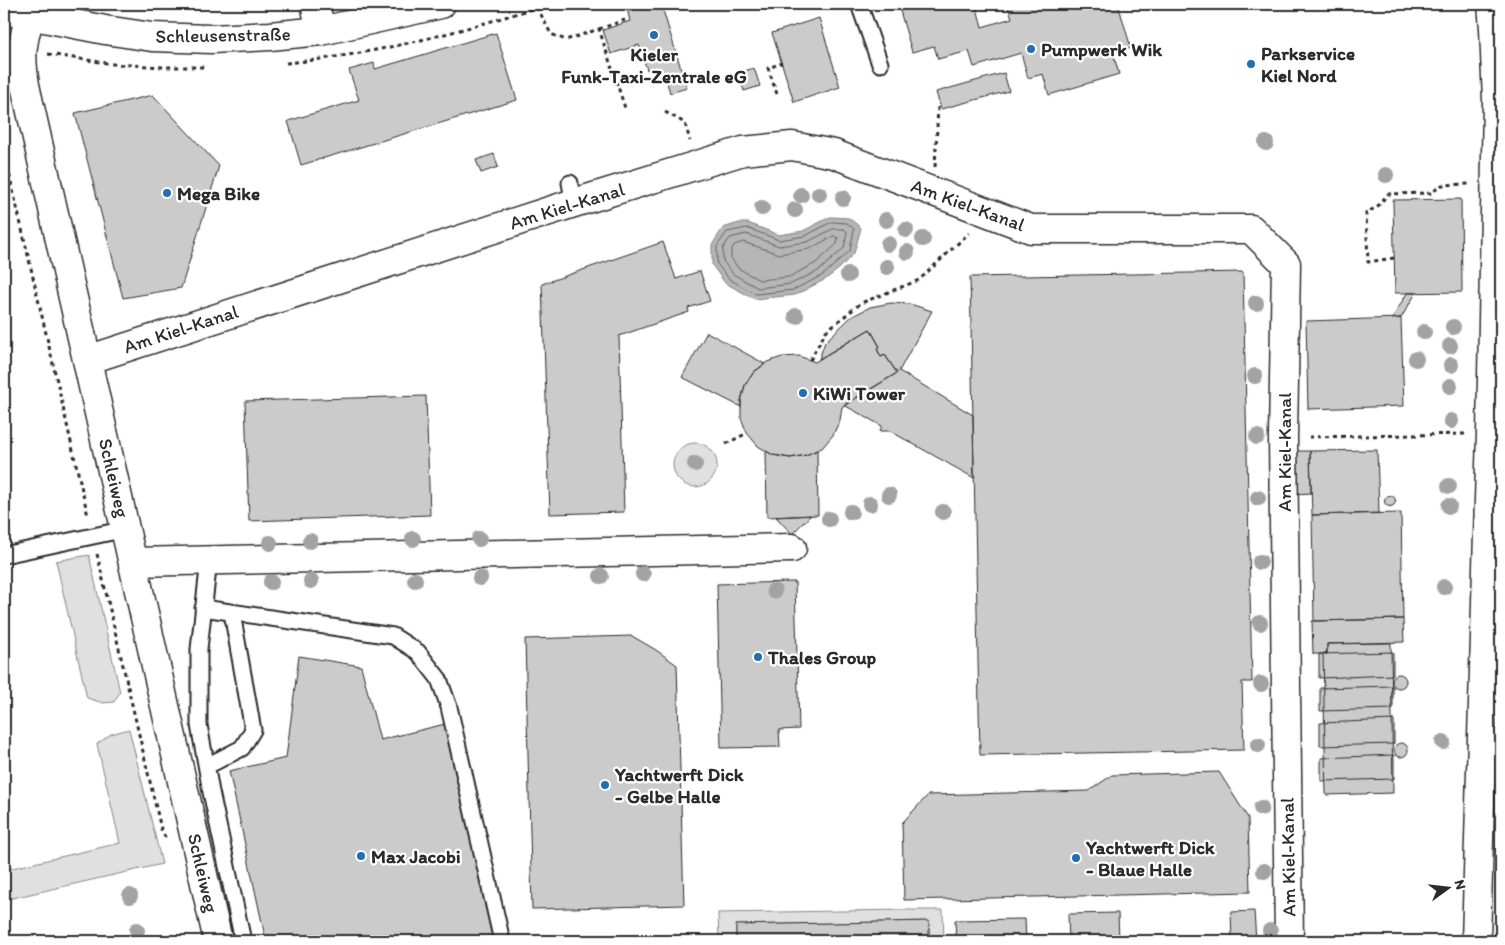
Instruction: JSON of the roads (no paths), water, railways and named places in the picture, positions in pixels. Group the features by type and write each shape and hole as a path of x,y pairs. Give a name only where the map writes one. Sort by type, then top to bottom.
{"street":[{"path":"315,4 321,31"},
{"name":"Schleusenstraße","path":"17,13 152,37 211,39 321,31 441,4"},
{"path":"1476,941 1497,101 1492,4"},
{"name":"Schleiweg","path":"17,13 22,46 23,76 218,941"},
{"name":"Am Kiel-Kanal","path":"87,360 572,193 698,165 743,151 792,146 834,154 1031,229 1251,229 1286,264 1283,437 1289,941"},
{"path":"133,562 792,548"}],"lane":[{"path":"859,4 880,64"},
{"path":"4,555 126,529"},
{"path":"209,560 199,649 199,726 211,792 244,941"},
{"path":"203,608 393,636 418,652 439,679 449,707 502,941"},
{"path":"207,766 242,748 253,730 232,613"}],"water":[{"path":"830,217 849,218 861,228 854,253 826,279 795,295 755,299 725,283 712,265 712,245 723,228 739,223 748,223 779,235 803,231"}],"place":[{"name":"Kieler Funk-Taxi-Zentrale eG","path":"654,35"},
{"name":"Pumpwerk Wik","path":"1031,49"},
{"name":"Parkservice Kiel Nord","path":"1251,64"},
{"name":"Mega Bike","path":"167,193"},
{"name":"KiWi Tower","path":"803,393"},
{"name":"Thales Group","path":"758,657"},
{"name":"Yachtwerft Dick - Gelbe Halle","path":"605,785"},
{"name":"Max Jacobi","path":"361,856"},
{"name":"Yachtwerft Dick - Blaue Halle","path":"1076,858"}]}
